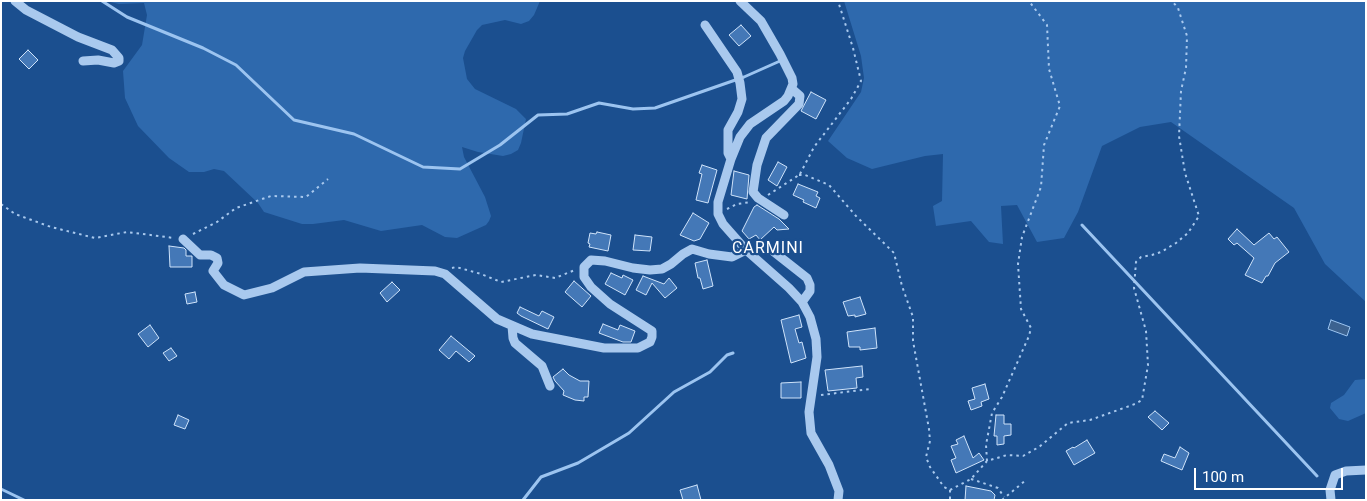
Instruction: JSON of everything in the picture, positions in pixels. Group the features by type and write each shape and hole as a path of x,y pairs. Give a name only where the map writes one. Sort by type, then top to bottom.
{"street":[{"path":"15,1 26,10 78,37 112,50 119,58 119,61 114,63 98,60 83,61"},
{"path":"740,1 761,22 780,54 792,78 792,89 784,101 750,124 740,137 718,202 718,214 723,224 746,250 802,302 810,317 816,339 817,358 809,412 812,433 829,465 838,491 838,500"},
{"path":"704,25 737,72 740,83 742,99 738,112 728,130 728,153 731,159"},
{"path":"784,215 753,192 757,165 766,138 799,104 800,96 792,89"},
{"path":"183,239 200,255 211,255 217,258 218,264 213,271 224,285 244,295 272,288 304,272 360,268 435,271 445,274 497,319 512,326 532,334 604,348 638,348 650,342 652,331 610,304 591,287 584,277 584,267 590,260 605,261 633,268 662,269 692,249 709,254 732,257 746,250"},
{"path":"774,252 807,278 810,284 810,291 802,302"},
{"path":"512,326 513,338 516,343 542,366 550,386"},
{"path":"1331,500 1330,490 1335,476 1346,471 1366,470"}],"path":[{"path":"838,1 861,81 851,99 814,147 799,175 806,175 829,185 856,216 894,253 902,286 913,317 913,341 929,429 930,441 926,457 930,467 944,487 950,490"},
{"path":"987,461 986,445 992,414 1002,397 1029,336 1030,328 1021,309 1018,264 1020,246 1041,186 1044,145 1060,106 1049,69 1047,25 1029,1"},
{"path":"950,490 971,479 987,461 1007,455 1023,456 1038,447 1068,422 1090,420 1142,400 1148,365 1146,331 1134,288 1136,262 1141,257 1161,252 1176,243 1188,233 1199,216 1185,174 1179,136 1181,91 1186,68 1187,36 1178,8 1172,1"},
{"path":"1,204 15,214 52,227 95,238 127,232 183,239 217,222 236,208 271,196 306,197 328,179"},
{"path":"435,271 456,267 501,282 536,275 555,278 584,267"},
{"path":"811,396 870,389"},
{"path":"971,479 998,488 1003,499 1026,480"},
{"path":"950,490 950,500"}],"shaded area":[{"path":"106,1 540,1 529,21 521,24 505,20 482,25 477,30 463,58 467,79 475,89 516,109 526,119 518,150 511,154 503,156 462,147 464,157 485,197 491,216 489,221 486,225 457,238 445,237 422,225 381,231 344,220 302,224 264,212 258,203 224,171 214,169 204,172 189,172 169,158 138,126 125,98 123,71 142,45 147,15 144,3 119,4"},
{"path":"844,1 1366,1 1366,302 1325,264 1294,208 1171,122 1140,127 1102,146 1078,212 1064,238 1037,242 1017,205 1001,206 1003,244 989,242 971,221 936,226 933,206 942,201 943,154 925,156 872,169 847,158 828,141 861,92 864,78 861,56"},
{"path":"1331,320 1350,327 1347,336 1328,329"},
{"path":"1366,379 1366,413 1348,421 1339,419 1330,408 1331,403 1344,395 1355,380"}],"building":[{"path":"741,25 751,36 739,46 729,35"},
{"path":"28,50 38,60 29,69 19,59"},
{"path":"811,92 826,100 816,119 801,111"},
{"path":"778,162 787,167 777,186 768,180"},
{"path":"702,165 717,170 708,203 696,200 702,174 699,173"},
{"path":"734,171 749,175 747,199 731,195"},
{"path":"798,184 818,192 816,196 820,198 816,208 793,195"},
{"path":"757,205 779,219 789,229 777,230 774,227 760,240 756,235 749,239 742,231 754,207"},
{"path":"693,213 709,223 700,239 694,241 680,235"},
{"path":"1237,229 1254,245 1269,233 1274,239 1277,237 1289,252 1275,263 1262,283 1245,275 1254,258 1237,243 1234,245 1228,239"},
{"path":"597,232 611,235 608,251 589,247 590,233 596,234"},
{"path":"635,235 652,237 650,251 633,250"},
{"path":"169,246 184,248 186,256 192,256 192,267 170,267"},
{"path":"707,260 713,286 703,289 700,278 698,278 695,263"},
{"path":"611,273 622,278 623,275 633,280 625,295 605,284"},
{"path":"643,276 664,284 669,278 677,288 665,298 652,283 646,295 636,290"},
{"path":"574,281 591,296 582,307 565,292"},
{"path":"392,282 400,290 387,302 380,293"},
{"path":"195,292 197,302 187,304 185,294"},
{"path":"860,297 866,314 855,317 855,315 848,316 843,302"},
{"path":"520,307 539,316 542,311 554,317 548,329 517,313"},
{"path":"799,315 802,327 795,329 799,343 802,342 806,358 791,363 781,320"},
{"path":"603,324 618,330 620,325 635,331 631,342 623,342 599,333"},
{"path":"150,325 159,338 148,347 138,334"},
{"path":"875,328 877,348 860,350 860,347 849,347 847,332"},
{"path":"451,336 475,356 469,362 456,351 449,359 439,350"},
{"path":"171,348 177,356 169,361 163,353"},
{"path":"862,366 863,377 856,378 857,388 828,391 825,370"},
{"path":"563,369 580,381 589,381 588,397 584,397 584,401 575,400 563,395 564,391 553,377"},
{"path":"801,382 801,398 781,398 781,383"},
{"path":"985,384 989,399 981,402 982,406 971,410 968,401 975,399 972,388"},
{"path":"1155,411 1169,423 1162,430 1148,417"},
{"path":"178,415 189,420 185,429 174,425"},
{"path":"996,415 1004,415 1004,424 1011,424 1011,435 1004,436 1004,444 997,445 997,436 994,436"},
{"path":"964,436 973,458 979,453 984,460 956,473 951,460 956,458 951,446 958,444 956,440"},
{"path":"1087,440 1095,453 1074,465 1066,451"},
{"path":"1180,447 1189,453 1182,470 1161,461 1164,454 1175,458"},
{"path":"697,485 701,500 683,500 680,490"},
{"path":"966,486 991,491 995,495 994,500 965,500"}],"waterway":[{"path":"102,1 127,17 203,48 236,65 294,120 354,134 423,167 460,169 500,145 538,115 567,114 599,103 633,109 655,108 744,77 780,61"},
{"path":"1082,225 1317,476"},
{"path":"523,500 541,477 578,463 629,433 674,392 710,372 727,355 733,353"},
{"path":"1,489 24,500"}],"district":[{"name":"CARMINI","path":"768,249"}]}
